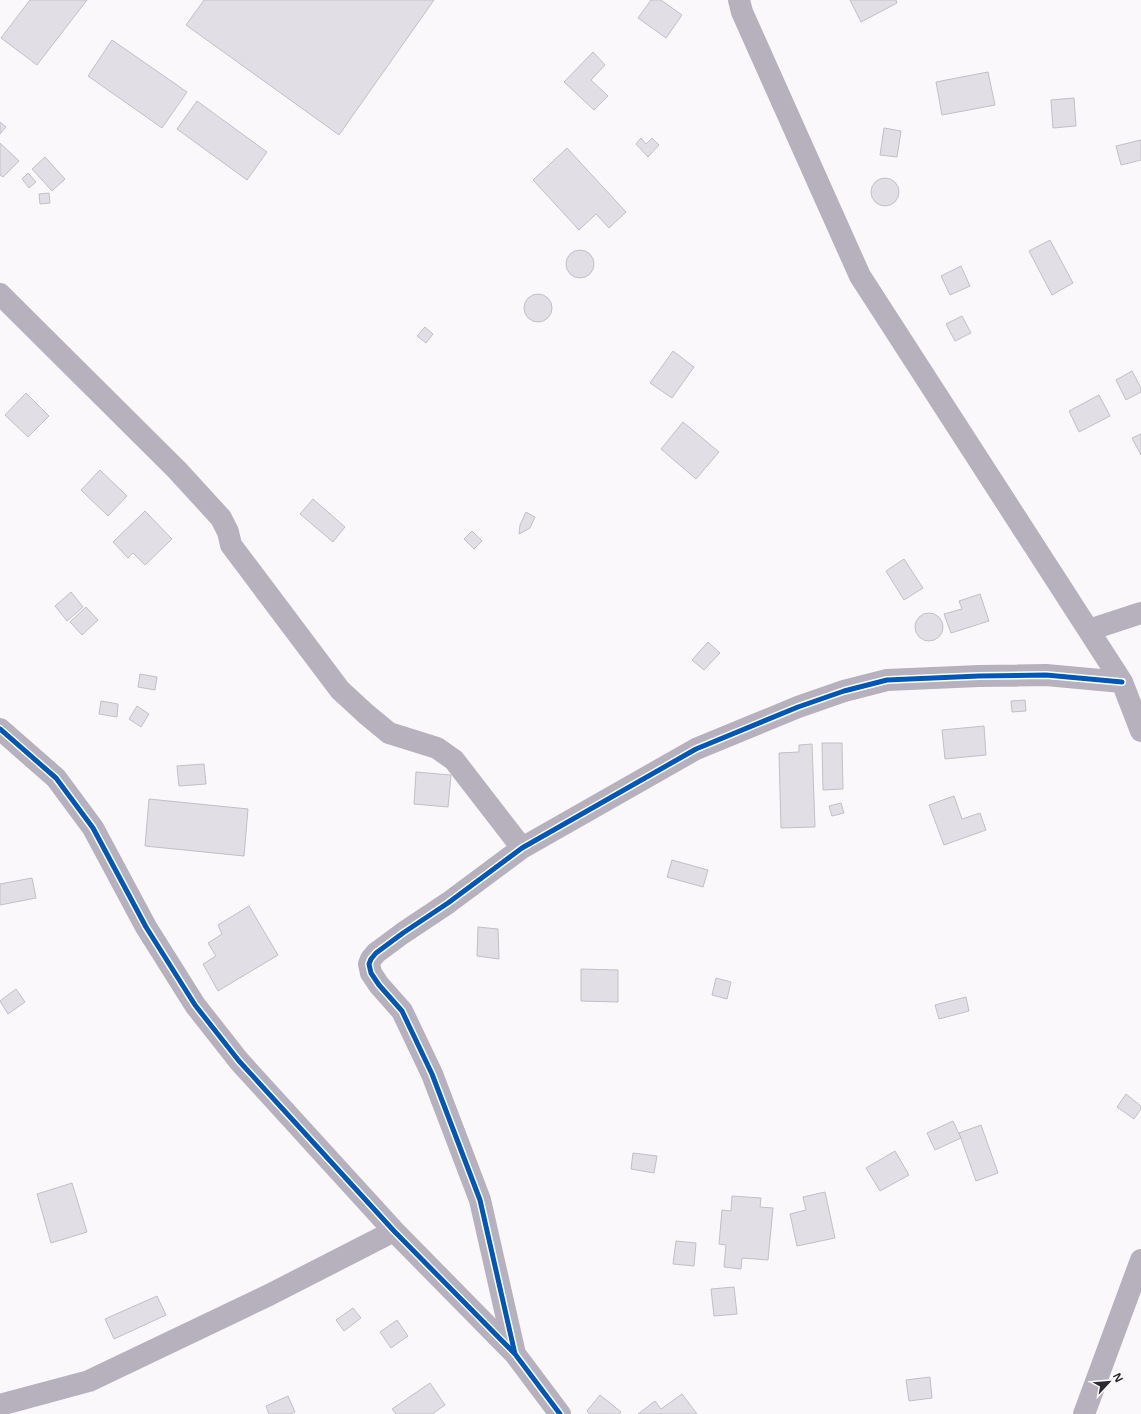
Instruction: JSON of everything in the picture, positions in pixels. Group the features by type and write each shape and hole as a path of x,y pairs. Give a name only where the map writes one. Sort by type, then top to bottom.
{"street":[{"path":"739,0 742,12 860,276 1090,630 1122,682 1141,730"},
{"path":"0,294 177,470 221,518 228,532 231,545 340,690 389,733 437,748 454,760 522,848"},
{"path":"1090,630 1141,613"},
{"path":"515,1354 480,1200 432,1074 402,1011 379,985 371,973 369,964 371,958 403,933 448,903 522,848 696,749 798,707 844,691 887,680 1046,675 1122,682"},
{"path":"0,729 56,778 93,828 146,927 196,1005 234,1055 394,1231 515,1354 560,1414"},
{"path":"0,1405 89,1380 269,1295 394,1231"},
{"path":"1084,1414 1141,1260"}],"building":[{"path":"30,0 87,0 37,65 1,38"},
{"path":"204,0 434,0 339,135 186,25"},
{"path":"651,0 661,0 682,15 666,38 638,18"},
{"path":"850,0 896,0 897,3 861,22"},
{"path":"112,40 187,92 162,128 88,76"},
{"path":"593,52 605,65 591,80 608,96 594,110 564,82"},
{"path":"988,72 995,105 942,115 936,82"},
{"path":"1074,98 1076,126 1053,128 1051,100"},
{"path":"197,101 267,152 247,180 177,129"},
{"path":"0,122 6,127 0,134"},
{"path":"884,128 901,131 897,157 880,155"},
{"path":"641,138 646,144 652,138 659,145 648,157 636,144"},
{"path":"1141,140 1141,160 1121,165 1116,146"},
{"path":"0,143 19,161 3,177 0,175"},
{"path":"567,148 626,212 609,228 596,214 579,230 533,180"},
{"path":"45,157 65,179 52,191 32,169"},
{"path":"28,173 36,182 29,188 22,179"},
{"path":"885,178 895,182 899,192 895,202 885,206 875,202 871,192 875,182"},
{"path":"49,193 50,203 40,204 39,194"},
{"path":"1050,240 1073,283 1052,295 1029,251"},
{"path":"580,250 590,254 594,264 590,274 580,278 570,274 566,264 570,254"},
{"path":"961,266 970,286 950,295 941,276"},
{"path":"538,294 548,298 552,308 548,318 538,322 528,318 524,308 528,298"},
{"path":"962,316 971,333 955,341 946,324"},
{"path":"425,327 433,334 426,343 417,336"},
{"path":"673,351 694,367 672,398 650,383"},
{"path":"1132,371 1141,388 1141,392 1126,400 1116,380"},
{"path":"26,393 49,416 28,437 5,415"},
{"path":"1099,395 1110,416 1079,432 1069,411"},
{"path":"683,422 719,452 696,479 661,449"},
{"path":"1141,434 1141,455 1132,438"},
{"path":"100,470 127,496 108,516 81,490"},
{"path":"313,499 345,527 333,542 300,514"},
{"path":"145,511 172,539 145,565 133,553 128,558 113,542"},
{"path":"526,512 535,517 530,528 519,534 520,525"},
{"path":"472,531 482,541 474,549 464,539"},
{"path":"904,559 923,588 904,600 886,571"},
{"path":"71,592 83,607 67,621 55,606"},
{"path":"980,594 989,621 951,633 944,614 962,609 959,601"},
{"path":"86,607 98,620 82,635 70,622"},
{"path":"929,613 939,617 943,627 939,637 929,641 919,637 915,627 919,617"},
{"path":"708,642 720,653 704,670 692,660"},
{"path":"140,674 157,677 155,690 138,687"},
{"path":"1025,700 1026,711 1012,712 1011,701"},
{"path":"101,701 118,704 117,717 99,714"},
{"path":"137,706 149,714 141,727 129,719"},
{"path":"984,726 986,755 945,759 942,730"},
{"path":"822,743 842,743 843,789 823,790"},
{"path":"812,744 815,827 781,828 779,753 799,752 799,745"},
{"path":"204,764 206,784 179,786 177,766"},
{"path":"416,772 451,775 448,807 414,804"},
{"path":"954,796 962,819 980,813 986,830 944,845 929,805"},
{"path":"149,799 248,809 244,856 145,846"},
{"path":"841,803 844,813 832,816 829,806"},
{"path":"672,860 708,870 703,887 667,877"},
{"path":"32,878 36,898 0,905 0,884"},
{"path":"249,906 278,955 218,991 203,964 216,956 208,943 222,934 218,925"},
{"path":"478,927 498,929 499,959 477,956"},
{"path":"581,969 618,970 618,1002 581,1001"},
{"path":"716,978 731,982 727,999 712,995"},
{"path":"16,989 25,1002 8,1014 0,1001"},
{"path":"966,997 969,1011 939,1019 935,1005"},
{"path":"1126,1094 1141,1106 1141,1109 1134,1119 1117,1107"},
{"path":"953,1121 961,1138 935,1150 927,1133"},
{"path":"981,1125 998,1173 976,1181 959,1133"},
{"path":"895,1151 909,1175 880,1191 866,1168"},
{"path":"633,1153 657,1156 654,1173 631,1169"},
{"path":"72,1183 87,1232 51,1243 37,1194"},
{"path":"825,1192 835,1238 797,1246 790,1214 806,1210 803,1197"},
{"path":"732,1196 761,1198 760,1207 773,1208 768,1260 742,1258 741,1269 724,1267 726,1245 719,1244 722,1210 731,1211"},
{"path":"676,1241 696,1243 694,1266 673,1264"},
{"path":"734,1287 737,1314 714,1316 711,1289"},
{"path":"157,1296 166,1315 114,1339 105,1319"},
{"path":"353,1308 361,1318 344,1331 336,1320"},
{"path":"397,1320 408,1336 391,1348 380,1332"},
{"path":"930,1377 932,1398 909,1401 906,1380"},
{"path":"430,1383 445,1405 432,1414 396,1414 392,1409"},
{"path":"682,1394 697,1414 638,1414 655,1401 661,1409"},
{"path":"600,1395 621,1412 619,1414 590,1414 587,1411"},
{"path":"288,1396 295,1412 291,1414 269,1414 266,1406"}],"cycle path":[{"path":"515,1354 480,1200 432,1074 402,1011 379,985 371,973 369,964 376,953 448,903 522,848 696,749 798,707 844,691 887,680 1046,675 1122,682"},
{"path":"0,729 56,778 93,828 146,927 195,1005 239,1061 394,1231 515,1354 560,1414"}]}
